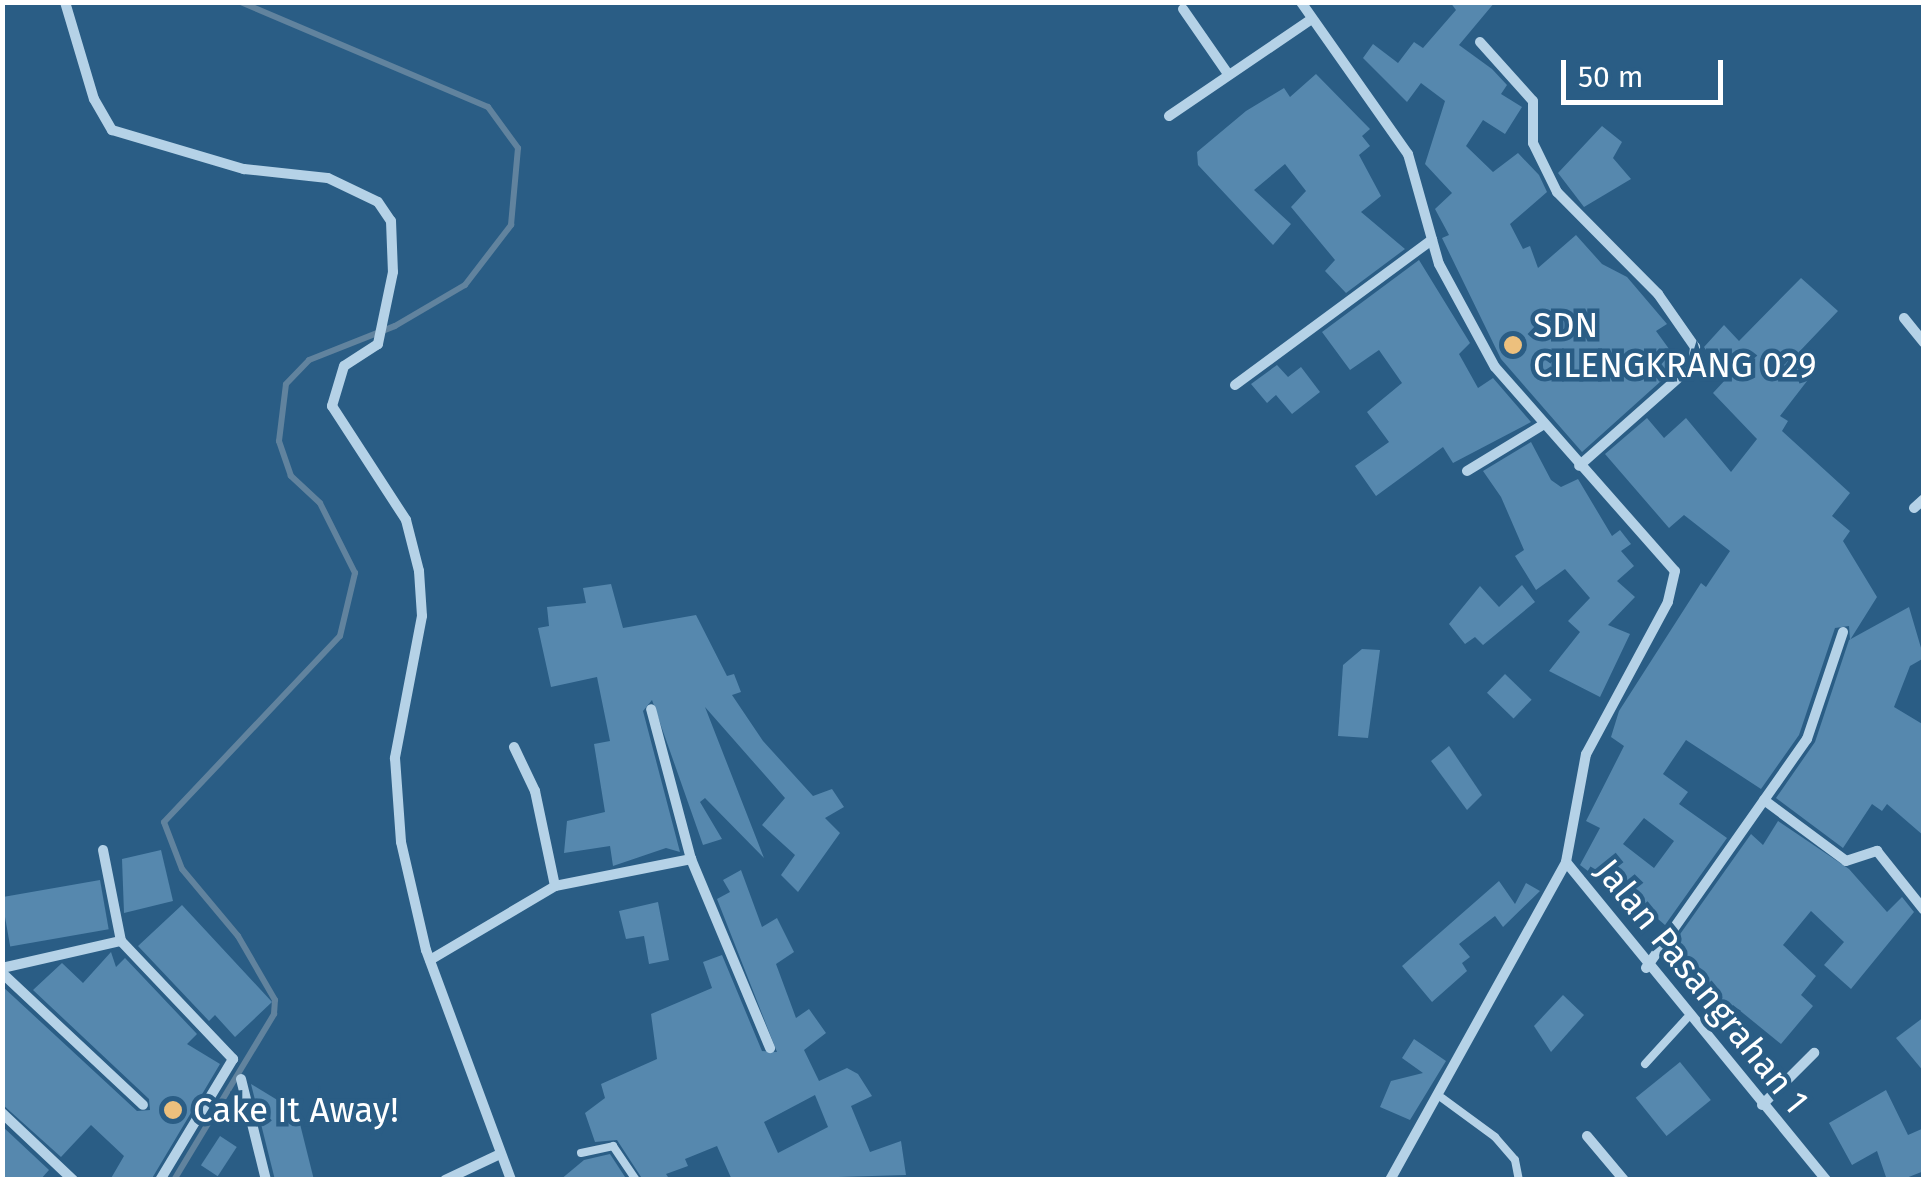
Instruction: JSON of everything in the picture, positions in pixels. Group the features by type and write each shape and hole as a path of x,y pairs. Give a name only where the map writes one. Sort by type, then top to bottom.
{"street":[{"path":"65,2 94,99 112,130 244,169 328,178 385,208 393,272 384,322 378,344 344,366 332,406 406,520 419,572 422,616 395,758 396,806 430,960 511,1180"},
{"name":"Jalan Pasangrahan 1","path":"1300,2 1408,154 1432,240 1468,324 1541,426 1676,576 1586,754 1566,862 1646,968 1826,1180"},
{"path":"1183,9 1228,74"},
{"path":"1168,116 1310,20"},
{"path":"1480,42 1533,101 1533,143 1557,192 1658,294 1696,347 1693,366 1578,466"},
{"path":"1235,385 1432,240"},
{"path":"1904,318 1924,343"},
{"path":"1467,471 1541,426"},
{"path":"1914,508 1924,499"},
{"path":"1646,968 1816,721 1843,632"},
{"path":"652,709 691,859 770,1048"},
{"path":"514,747 535,791 555,886"},
{"path":"1764,800 1846,861 1877,851 1924,910"},
{"path":"103,850 121,941 233,1060 160,1180"},
{"path":"430,960 555,886 691,859"},
{"path":"1390,1180 1442,1098 1566,862"},
{"path":"2,971 121,941"},
{"path":"2,971 144,1105"},
{"path":"1762,1105 1814,1054"},
{"path":"241,1079 266,1180"},
{"path":"2,1114 72,1180"},
{"path":"1586,1136 1624,1180"},
{"path":"445,1180 500,1154"}],"lane":[{"path":"1645,1064 1687,1018"},
{"path":"1442,1098 1495,1137 1515,1160 1519,1180"},
{"path":"581,1152 613,1146 636,1180"}],"building":[{"path":"1450,2 1495,2 1459,45 1492,69 1507,85 1501,94 1522,107 1505,134 1483,120 1466,146 1493,172 1518,153 1539,175 1547,192 1510,224 1523,249 1530,246 1538,268 1576,235 1602,264 1627,277 1667,324 1656,331 1680,364 1582,452 1501,359 1442,238 1449,235 1435,209 1452,193 1425,164 1445,101 1421,83 1407,102 1363,58 1373,44 1398,63 1414,42 1423,48 1456,10"},
{"path":"1316,74 1370,129 1362,136 1370,146 1359,155 1381,196 1361,212 1405,249 1346,293 1325,271 1335,260 1291,207 1306,191 1285,164 1254,190 1291,224 1273,245 1198,165 1197,152 1246,111 1284,88 1290,97"},
{"path":"1602,126 1622,142 1613,158 1631,179 1584,207 1558,173"},
{"path":"1419,260 1470,343 1459,354 1478,388 1493,378 1531,422 1453,463 1443,447 1376,496 1355,466 1389,442 1367,412 1402,383 1379,350 1350,370 1322,332"},
{"path":"1801,278 1838,311 1799,352 1814,372 1780,416 1788,421 1782,431 1850,493 1832,516 1850,531 1843,541 1877,597 1850,640 1849,626 1835,628 1799,735 1761,789 1686,740 1663,774 1688,792 1679,804 1727,838 1665,925 1601,870 1596,877 1580,865 1600,828 1586,821 1624,746 1611,737 1619,711 1701,583 1706,587 1730,551 1684,515 1669,528 1605,454 1647,418 1664,438 1686,418 1731,472 1757,439 1713,393 1726,379 1704,347 1724,325 1739,341","holes":["1644,818 1674,841 1654,868 1623,844"]},
{"path":"1277,365 1288,377 1301,367 1320,392 1292,414 1276,395 1267,403 1251,384"},
{"path":"1531,442 1551,480 1561,487 1578,479 1612,536 1620,530 1631,544 1621,551 1634,566 1617,581 1635,597 1608,625 1630,634 1600,697 1549,671 1580,632 1568,621 1590,598 1565,569 1536,590 1515,556 1524,550 1501,497 1483,471"},
{"path":"611,584 623,628 696,615 727,676 734,674 741,692 732,695 763,741 813,796 832,789 844,807 825,818 840,833 798,892 781,875 795,855 762,825 785,798 705,707 764,858 705,798 700,802 722,839 703,845 652,700 643,711 680,852 666,848 613,866 610,846 564,853 567,821 605,812 594,744 610,741 597,677 551,687 538,628 549,626 547,607 586,603 583,588"},
{"path":"1522,585 1535,602 1483,645 1475,637 1465,644 1449,624 1480,586 1499,607"},
{"path":"1909,607 1924,658 1910,666 1894,707 1924,725 1924,836 1887,804 1882,811 1872,804 1843,848 1776,798 1815,742 1849,640"},
{"path":"1362,649 1380,650 1368,738 1338,736 1343,665"},
{"path":"1505,674 1532,700 1514,718 1487,693"},
{"path":"1449,746 1482,795 1467,810 1431,761"},
{"path":"1778,821 1849,869 1887,912 1902,897 1914,912 1851,989 1824,965 1844,942 1811,911 1783,945 1816,976 1801,995 1813,1006 1781,1044 1733,1005 1723,1018 1709,1011 1661,961 1751,834 1763,845"},
{"path":"161,850 173,901 124,913 122,859"},
{"path":"741,870 762,927 777,918 794,952 776,964 796,1018 809,1009 826,1033 804,1050 819,1081 847,1068 858,1074 872,1096 851,1106 870,1152 901,1141 906,1175 732,1180 717,1146 685,1159 688,1166 666,1174 670,1180 643,1180 617,1140 595,1142 585,1113 605,1098 601,1084 657,1059 651,1014 712,988 703,962 722,955 762,1051 777,1052 717,899 730,892 723,880","holes":["815,1095 828,1127 778,1153 764,1122"]},
{"path":"100,880 109,929 10,947 2,897"},
{"path":"1499,881 1515,904 1526,883 1540,891 1503,927 1495,916 1459,944 1470,957 1462,963 1467,971 1432,1002 1402,966"},
{"path":"658,902 669,960 649,964 644,936 626,939 619,911"},
{"path":"182,905 272,1002 235,1037 215,1015 209,1021 138,946"},
{"path":"111,952 116,967 125,958 197,1034 187,1044 220,1064 151,1180 110,1180 124,1156 91,1125 61,1157 2,1104 2,986 137,1111 150,1110 149,1099 33,990 62,963 83,983"},
{"path":"1563,995 1584,1015 1551,1052 1534,1026"},
{"path":"1924,1017 1924,1072 1896,1038"},
{"path":"1414,1039 1446,1061 1410,1120 1380,1107 1391,1081 1423,1073 1402,1058"},
{"path":"1680,1062 1711,1100 1667,1136 1636,1098"},
{"path":"251,1084 297,1112 314,1180 275,1180"},
{"path":"1886,1090 1908,1135 1924,1128 1924,1171 1901,1180 1887,1180 1877,1151 1852,1165 1829,1123"},
{"path":"2,1126 49,1170 40,1180 2,1180"},
{"path":"220,1136 237,1147 218,1176 201,1165"},
{"path":"610,1154 627,1180 560,1180 584,1160"}],"waterway":[{"path":"174,1180 274,1014 275,1000 238,936 182,869 164,822 340,636 355,573 320,503 291,476 279,441 286,384 309,360 395,326 465,285 511,225 518,148 488,107 241,2"}],"place":[{"name":"SDN CILENGKRANG 029","path":"1513,345"},
{"name":"Cake It Away!","path":"173,1110"}]}
